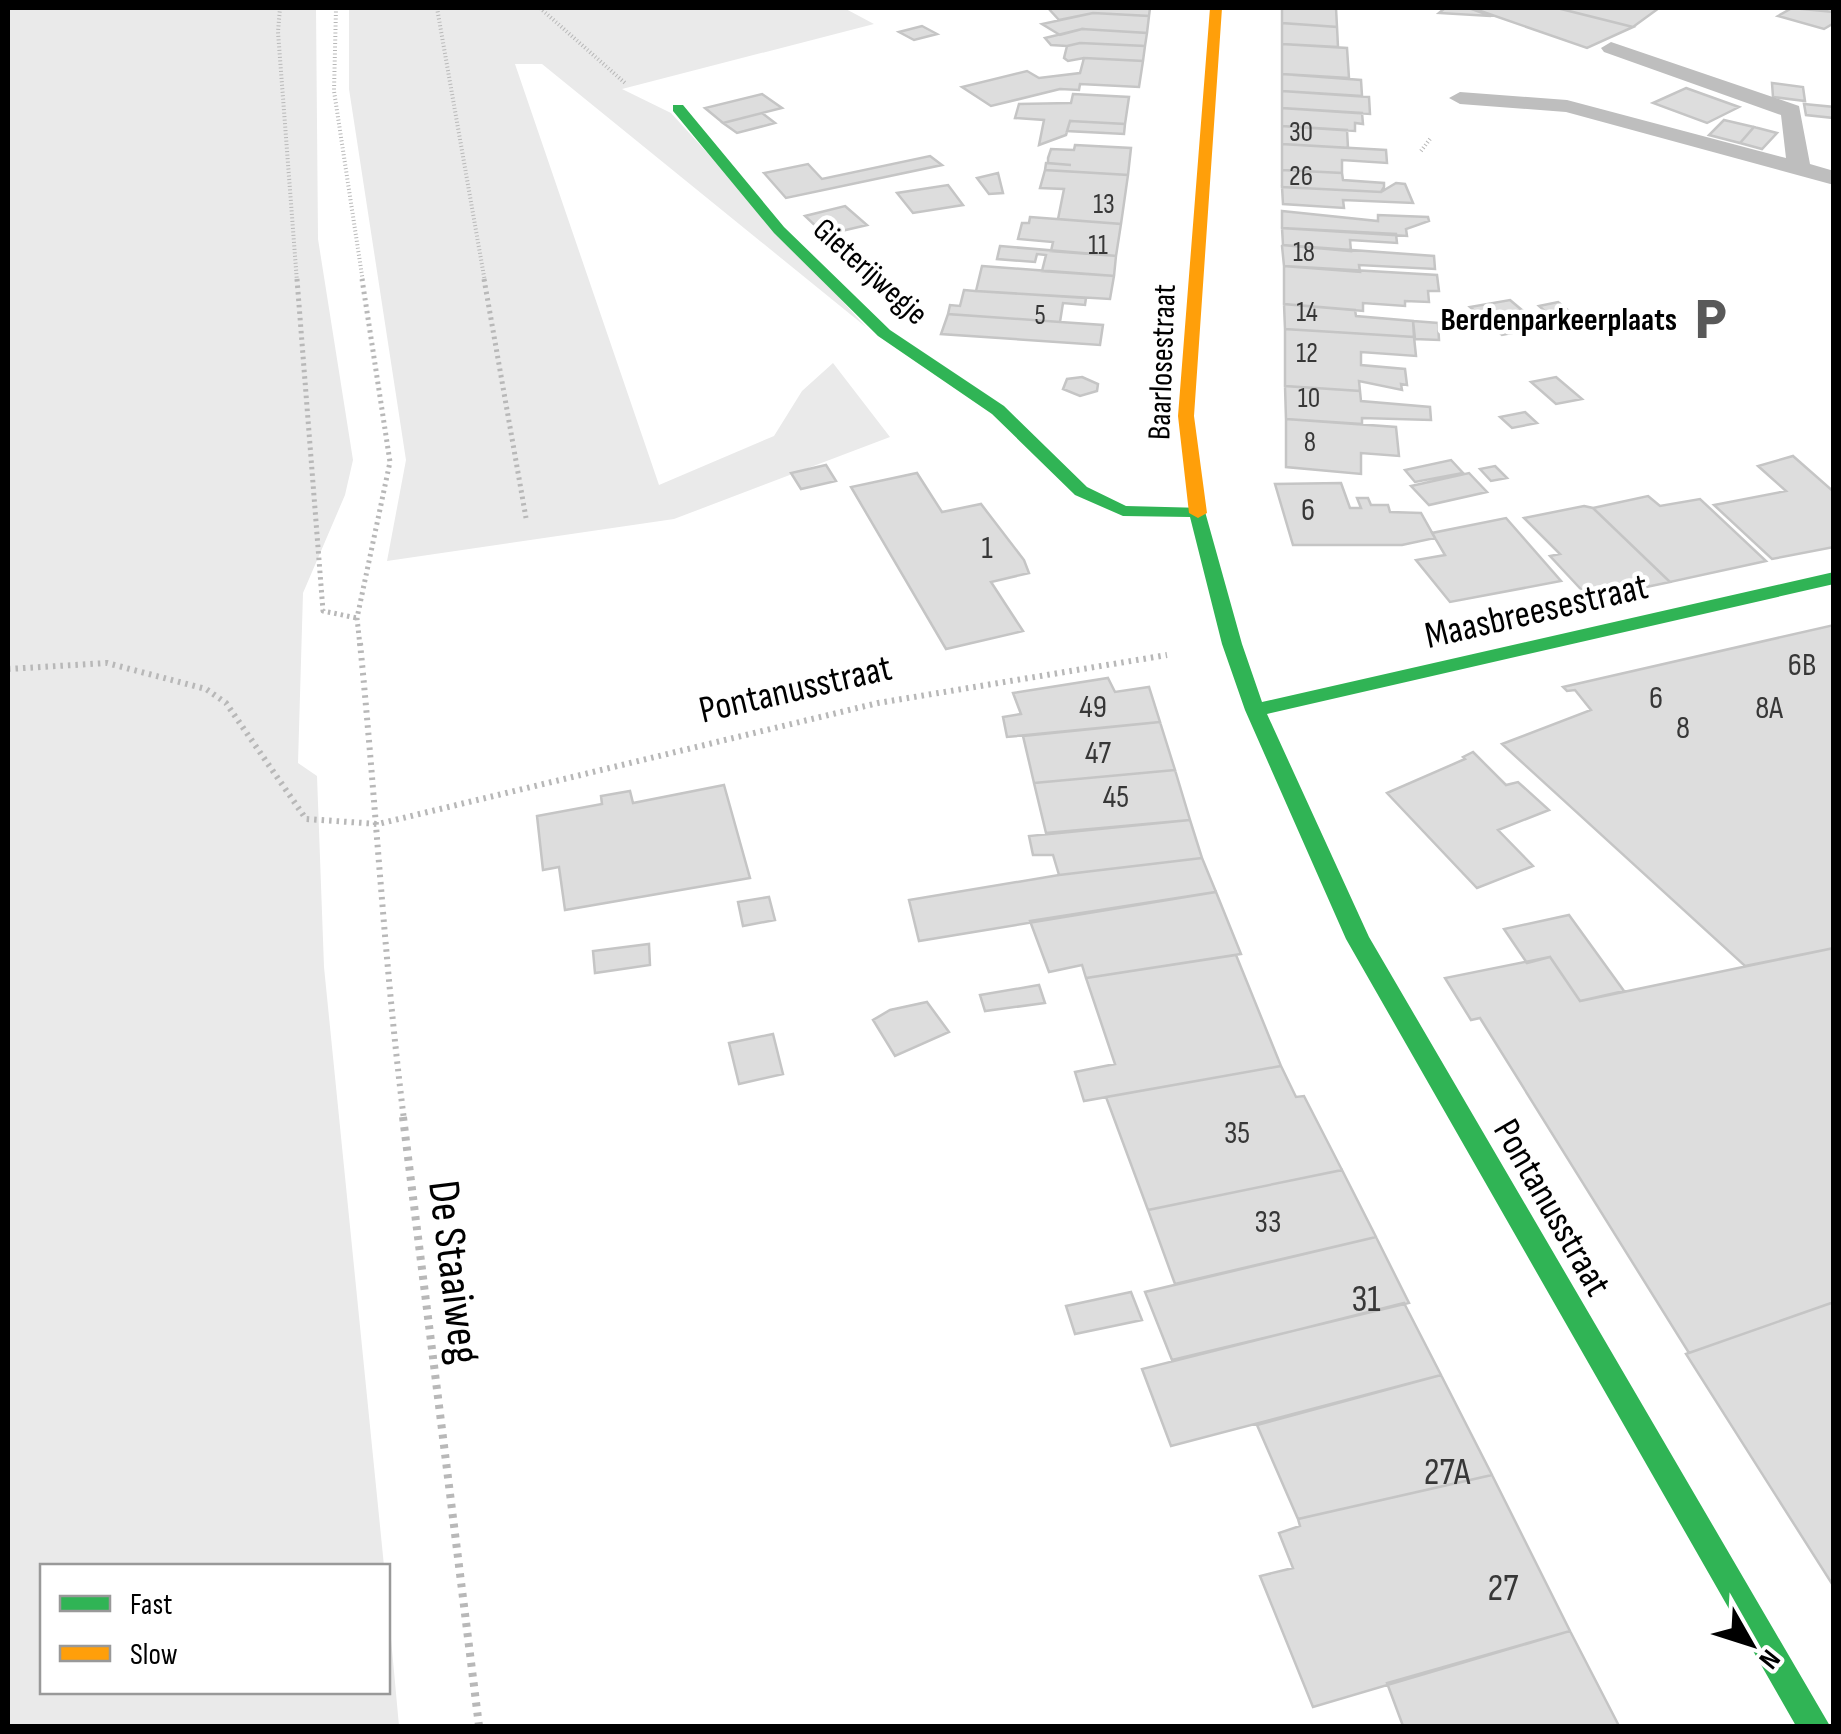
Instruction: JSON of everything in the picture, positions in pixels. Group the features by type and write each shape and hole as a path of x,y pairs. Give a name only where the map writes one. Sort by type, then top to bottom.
{"street":[{"name":"Baarlosestraat","path":"1216,8 1186,416 1198,512 1232,644 1255,710"},
{"name":"Gieterijwegje","path":"678,108 780,230 884,333 998,410 1081,491 1124,511 1198,512"},
{"name":"Maasbreesestraat","path":"1255,710 1834,578"},
{"name":"Pontanusstraat","path":"1255,710 1358,940 1814,1726"}],"lane":[{"path":"1611,48 1791,111 1799,169"},
{"path":"1460,98 1567,106 1834,178"}],"path":[{"path":"280,8 278,32 323,611 357,618"},
{"name":"De Staaiweg","path":"336,8 334,91 390,462 357,618 378,824 387,985 479,1726"},
{"path":"437,8 526,518"},
{"path":"540,8 626,84 678,108"},
{"name":"Pontanusstraat","path":"8,669 107,663 206,689 226,703 306,819 378,824 878,703 1232,644"}],"shaded area":[{"path":"8,8 316,8 318,239 353,460 345,495 303,593 298,763 317,776 324,967 384,1564 40,1564 40,1694 390,1694 390,1628 399,1726 8,1726"},
{"path":"349,8 844,8 874,24 622,89 671,113 866,327 542,64 515,64 659,485 774,436 802,391 833,363 890,437 674,519 387,561 406,460 349,89"}],"building":[{"path":"1048,8 1150,8 1149,16 1093,13 1059,20"},
{"path":"1282,8 1336,8 1337,27 1282,23"},
{"path":"1445,8 1469,8 1491,16 1439,13"},
{"path":"1472,8 1557,8 1633,27 1587,48"},
{"path":"1557,8 1659,8 1633,27"},
{"path":"1792,8 1834,12 1834,23 1824,29 1778,16"},
{"path":"1093,13 1149,16 1147,33 1082,29 1060,35 1042,24"},
{"path":"1282,23 1337,27 1338,47 1282,44"},
{"path":"922,26 937,34 914,40 899,32"},
{"path":"1082,29 1147,33 1145,46 1051,45 1045,38"},
{"path":"1282,44 1347,48 1349,78 1282,74"},
{"path":"1067,46 1145,46 1143,61 1064,58"},
{"path":"1084,58 1143,61 1139,87 1080,84 1079,90 1060,89 991,106 962,87 1027,71 1039,78 1080,73"},
{"path":"1282,74 1361,80 1362,96 1282,91"},
{"path":"1772,83 1803,87 1805,101 1773,97"},
{"path":"1686,88 1739,107 1707,123 1653,103"},
{"path":"1282,91 1369,97 1370,114 1282,108"},
{"path":"762,94 782,108 723,123 705,108"},
{"path":"1073,94 1129,97 1125,124 1070,121 1066,135 1039,145 1044,120 1015,118 1019,104 1071,103"},
{"path":"1804,104 1834,107 1834,118 1806,115"},
{"path":"1282,108 1362,113 1363,124 1355,123 1355,131 1282,126"},
{"path":"762,113 775,123 737,133 723,123"},
{"path":"1724,120 1754,127 1740,143 1709,135"},
{"path":"1070,121 1125,124 1124,134 1067,131"},
{"path":"1282,126 1347,130 1348,148 1282,144"},
{"path":"1754,127 1777,133 1762,149 1740,143"},
{"path":"1282,144 1386,150 1387,163 1342,160 1342,173 1282,170"},
{"path":"1075,145 1131,148 1128,175 1045,170 1046,163 1071,165 1048,163 1048,158 1051,149 1074,150"},
{"path":"930,156 942,165 786,198 764,173 808,164 822,179"},
{"path":"1045,170 1128,175 1121,224 1058,219 1064,189 1040,188"},
{"path":"1282,170 1342,173 1343,180 1384,183 1384,187 1381,192 1282,187"},
{"path":"998,173 1003,193 989,194 977,178"},
{"path":"1396,183 1405,184 1413,203 1343,200 1344,208 1283,204 1282,187 1381,192"},
{"path":"948,185 963,205 913,213 897,193"},
{"path":"845,206 867,225 825,235 805,216"},
{"path":"1282,211 1378,221 1378,215 1428,217 1429,221 1406,229 1407,236 1282,228"},
{"path":"1030,217 1121,224 1116,256 1051,251 1053,242 1018,239 1022,223 1029,223"},
{"path":"1282,228 1396,234 1397,243 1350,240 1351,251 1283,245"},
{"path":"1000,246 1116,256 1114,276 1042,271 1046,255 1037,254 1035,262 997,259"},
{"path":"1282,246 1434,256 1435,269 1359,265 1360,272 1284,266"},
{"path":"982,266 1114,276 1110,299 976,291"},
{"path":"1284,266 1437,275 1439,291 1428,291 1429,302 1405,301 1405,306 1363,303 1363,311 1284,304"},
{"path":"964,290 1086,298 1085,305 1063,303 1060,322 948,314 950,305 960,306"},
{"path":"1510,300 1542,327 1502,335 1470,307"},
{"path":"1558,302 1575,316 1555,320 1539,306"},
{"path":"1284,304 1355,310 1356,316 1413,321 1414,337 1285,329"},
{"path":"948,314 1103,325 1100,345 941,334"},
{"path":"1413,321 1438,323 1439,340 1415,339"},
{"path":"1285,329 1414,337 1416,356 1361,352 1361,365 1405,369 1407,385 1401,384 1402,390 1359,381 1360,391 1285,386"},
{"path":"1082,377 1098,384 1097,391 1080,396 1063,389 1067,379"},
{"path":"1556,377 1582,399 1556,404 1531,382"},
{"path":"1285,386 1360,391 1361,401 1430,407 1431,420 1362,418 1362,424 1286,419"},
{"path":"1525,412 1537,423 1512,428 1500,417"},
{"path":"1286,419 1396,427 1399,456 1361,453 1361,474 1286,467"},
{"path":"1793,456 1834,492 1834,547 1772,559 1714,505 1786,491 1758,466"},
{"path":"1451,460 1463,473 1415,482 1405,470"},
{"path":"826,465 836,481 801,489 791,473"},
{"path":"1495,466 1507,478 1491,481 1480,469"},
{"path":"917,473 942,512 981,504 1024,560 1029,573 991,582 1023,631 946,649 851,487"},
{"path":"1469,473 1487,492 1429,505 1411,486"},
{"path":"1341,483 1350,508 1361,508 1357,498 1368,498 1371,505 1388,505 1390,512 1421,513 1435,538 1402,545 1293,545 1275,484"},
{"path":"1648,496 1660,506 1700,499 1766,561 1670,582 1593,508"},
{"path":"1584,506 1593,508 1670,582 1590,599 1550,556 1560,554 1524,518"},
{"path":"1506,518 1561,581 1450,602 1416,560 1445,555 1432,533"},
{"path":"1834,625 1834,948 1745,966 1502,744 1591,710 1575,690 1563,687"},
{"path":"1108,678 1115,692 1149,687 1160,722 1007,737 1003,717 1021,714 1013,693"},
{"path":"1160,722 1175,770 1034,783 1023,736"},
{"path":"1473,752 1506,785 1518,782 1549,810 1498,830 1533,866 1477,888 1387,793"},
{"path":"1175,770 1190,820 1046,833 1034,783"},
{"path":"724,785 750,878 565,910 559,867 543,870 537,816 602,804 601,796 630,791 633,803"},
{"path":"1190,820 1202,858 1059,875 1053,855 1033,855 1029,836"},
{"path":"1202,858 1216,892 919,941 909,900 1059,875"},
{"path":"1216,892 1241,954 1086,978 1082,965 1049,972 1030,921"},
{"path":"769,897 775,920 743,926 738,902"},
{"path":"1569,915 1624,991 1580,1001 1550,957 1527,963 1504,929"},
{"path":"649,944 650,965 595,973 593,951"},
{"path":"1834,948 1834,1302 1689,1353 1480,1018 1471,1020 1445,978 1550,957 1580,1001"},
{"path":"1236,955 1281,1066 1084,1101 1075,1072 1115,1064 1086,978"},
{"path":"1039,985 1045,1003 985,1011 980,995"},
{"path":"927,1002 949,1032 895,1056 873,1020 890,1010"},
{"path":"773,1034 783,1074 739,1084 729,1043"},
{"path":"1281,1066 1296,1097 1304,1096 1342,1170 1148,1210 1106,1097"},
{"path":"1342,1170 1376,1237 1175,1284 1148,1210"},
{"path":"1376,1237 1409,1303 1172,1360 1145,1292"},
{"path":"1131,1292 1142,1320 1075,1334 1066,1306"},
{"path":"1834,1302 1834,1587 1686,1354"},
{"path":"1404,1303 1441,1375 1171,1446 1142,1369"},
{"path":"1441,1375 1492,1475 1298,1519 1257,1425"},
{"path":"1492,1475 1570,1631 1313,1707 1260,1576 1293,1568 1279,1533 1300,1526 1298,1519"},
{"path":"1570,1631 1619,1726 1403,1726 1387,1683"}],"traffic: fast":[{"path":"678,108 779,230 884,333 998,410 1081,491 1123,511 1198,512"},
{"path":"1198,513 1232,644 1255,710 1358,939 1814,1726"},
{"path":"1255,710 1834,578"}],"traffic: slow":[{"path":"1198,513 1186,416 1216,8"}],"place":[{"name":"Berdenparkeerplaats","path":"1710,319"}]}
